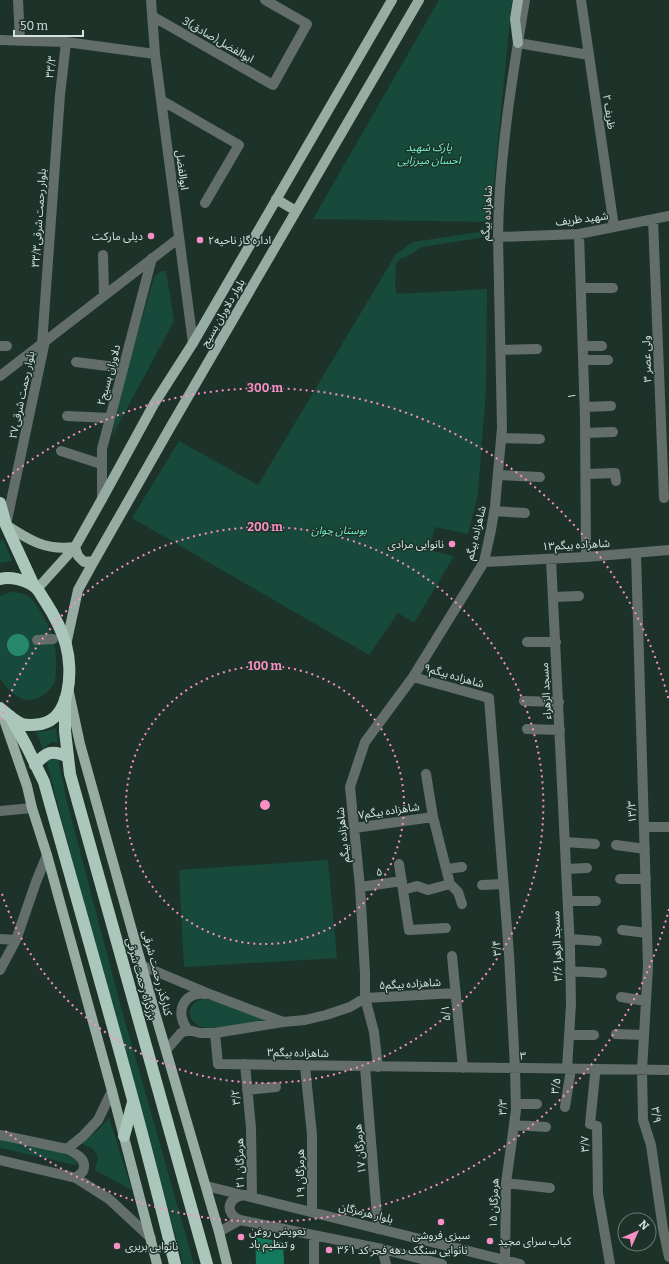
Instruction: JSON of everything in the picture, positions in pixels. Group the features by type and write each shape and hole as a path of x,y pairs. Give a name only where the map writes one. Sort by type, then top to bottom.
{"highway":[{"path":"0,503 3,526 36,587"},
{"path":"0,579 14,578 36,587"},
{"name":"بزرگراه رحمت شرقی","path":"36,587 55,615 66,645 69,663 65,731 70,774 207,1264"},
{"path":"0,708 23,725 48,723 61,710 67,693"},
{"path":"10,716 44,782 134,1101 175,1264"},
{"path":"35,765 48,753 54,752 68,757"},
{"path":"124,1136 134,1101"}],"main road":[{"name":"بلوار دلاوران بسیج","path":"36,587 75,547 154,404 193,343 392,0"},
{"name":"بلوار دلاوران بسیج","path":"66,645 78,590 171,426 419,0"},
{"path":"518,0 515,19 518,43"},
{"path":"276,199 296,211"},
{"path":"3,526 47,546 63,548 75,547 78,556 84,562 94,561"},
{"name":"کنارگذر رحمت شرقی","path":"67,693 80,744 227,1264"},
{"path":"0,708 27,786 112,1090 157,1264"}],"street":[{"path":"18,0 20,41"},
{"name":"ابوالفضل","path":"151,0 155,54 193,343"},
{"name":"3ابوالفضل(صادق)","path":"152,16 273,85 307,24 265,0"},
{"name":"شاهزاده بیگم","path":"378,1067 374,1032 365,998 360,887 350,787 365,742 413,677 484,562 494,511 502,428 498,209 504,144 525,0"},
{"name":"ظریف ۲","path":"581,0 614,227"},
{"path":"0,40 66,42 155,54"},
{"name":"۳۳/۳","path":"60,95 66,42"},
{"path":"518,43 589,55"},
{"name":"بلوار رحمت شرقی۳۳/۳","path":"44,342 60,95"},
{"path":"161,100 239,145 205,203"},
{"name":"شهید ظریف","path":"498,237 579,234 669,216"},
{"name":"ولی عصر ۳","path":"653,219 666,454 664,498"},
{"name":"۱","path":"579,234 585,407 586,556"},
{"path":"0,376 179,238"},
{"path":"103,256 104,295"},
{"name":"دلاوران بسیج۲","path":"102,499 102,449 152,258"},
{"path":"581,288 613,288"},
{"name":"بلوار رحمت شرقی۲۷","path":"3,526 44,342"},
{"path":"583,346 602,346"},
{"path":"500,350 537,349"},
{"path":"583,360 608,360"},
{"path":"76,362 123,368"},
{"path":"585,407 610,406"},
{"path":"67,416 110,418"},
{"path":"585,433 613,432"},
{"path":"501,438 540,439"},
{"path":"61,451 101,464"},
{"path":"586,474 615,473 616,481"},
{"path":"498,475 540,477"},
{"path":"494,511 525,513"},
{"name":"شاهزاده بیگم۱۳","path":"484,562 551,559 669,550"},
{"name":"۱۳/۳","path":"636,553 648,967 642,1070"},
{"name":"مسجد الزهراء","path":"551,559 564,822"},
{"path":"554,597 579,596"},
{"path":"37,640 53,639"},
{"path":"527,642 556,642"},
{"name":"شاهزاده بیگم۹","path":"413,677 488,698"},
{"name":"۳/۴","path":"488,698 509,954 515,1068"},
{"path":"524,700 559,702"},
{"path":"527,729 560,730"},
{"name":"شاهزاده بیگم۷","path":"354,828 433,817 426,774"},
{"path":"0,811 32,808"},
{"path":"433,817 450,884 458,892 462,904"},
{"name":"مسجد الزهرا ۳/۶","path":"564,822 570,939 571,1004 569,1069"},
{"path":"644,827 669,827"},
{"path":"565,842 595,844"},
{"path":"616,845 645,848"},
{"path":"0,970 16,940 46,855"},
{"path":"399,864 409,930 446,928"},
{"path":"447,869 462,867"},
{"path":"567,869 587,868"},
{"path":"620,879 646,879"},
{"name":"۵","path":"360,887 402,885 417,886 428,890 450,884"},
{"path":"482,885 503,884"},
{"path":"568,901 596,901"},
{"path":"622,930 647,933"},
{"path":"0,939 16,940"},
{"path":"570,939 597,941"},
{"name":"۵/۱","path":"452,956 463,1068"},
{"path":"143,966 212,995 283,1022"},
{"path":"570,971 602,972"},
{"name":"شاهزاده بیگم۵","path":"365,998 456,993"},
{"path":"212,995 195,994 189,997 185,1002 181,1012 181,1018 183,1024 188,1030 200,1033 215,1033 305,1020 350,1007 365,998"},
{"path":"622,997 646,1001"},
{"path":"167,1049 181,1033 188,1030"},
{"name":"۳شاهزاده بیگم","path":"215,1033 218,1064 378,1067"},
{"path":"616,1034 644,1035"},
{"path":"569,1035 594,1035"},
{"name":"۳/۲","path":"245,1064 251,1128"},
{"name":"هرمزگان ۱۹","path":"305,1066 312,1135 312,1212"},
{"name":"هرمزگان ۱۷","path":"365,1067 378,1229"},
{"name":"۳","path":"378,1067 669,1070"},
{"name":"۳/۳","path":"511,1146 516,1104 515,1068"},
{"name":"۳/۵","path":"565,1107 569,1069"},
{"name":"۳/۹","path":"642,1070 643,1120 651,1145 662,1229 669,1257"},
{"name":"۳/۷","path":"595,1075 590,1124 597,1126 598,1194 610,1264"},
{"path":"247,1090 276,1087"},
{"path":"67,1149 83,1136 98,1120 112,1090"},
{"path":"516,1104 537,1104"},
{"path":"514,1125 546,1127"},
{"name":"هرمزگان ۲۱","path":"248,1196 251,1128"},
{"path":"0,1135 67,1149 79,1155 84,1163 83,1171 76,1178"},
{"name":"هرمزگان ۱۵","path":"505,1260 506,1183 511,1146"},
{"path":"0,1160 76,1178 109,1198 151,1238"},
{"path":"506,1183 550,1188"},
{"name":"بلوار هرمزگان","path":"206,1186 520,1264"},
{"path":"248,1196 238,1196 232,1200 230,1212 234,1218 382,1249 442,1264"},
{"path":"219,1232 240,1220"},
{"path":"314,1235 314,1264"},
{"path":"382,1249 386,1264"}],"green space":[{"name":"پارک شهید احسان میرزایی","path":"439,0 512,0 490,222 313,219"},
{"name":"بوستان جوان","path":"486,231 486,237 422,247 400,259 396,264 395,285 397,294 487,289 486,390 478,493 468,534 435,527 429,550 454,556 414,623 398,613 369,655 132,518 179,441 258,485 396,254 413,242"},
{"path":"161,271 166,271 174,321 112,436 123,383 153,281 155,276"},
{"path":"3,539 12,561 0,563 0,541"},
{"path":"10,592 24,594 35,603 46,621 54,641 56,667 54,683 42,696 35,699 29,700 18,697 8,689 0,678 0,596"},
{"path":"56,728 58,743 52,742 43,749 36,732"},
{"path":"53,757 58,759 67,802 121,1007 194,1264 183,1264 153,1152 112,1012 47,763 49,759"},
{"path":"328,860 337,958 184,967 179,870"},
{"path":"204,999 214,1000 268,1020 244,1025 217,1028 203,1027 197,1025 193,1021 190,1013 193,1004"},
{"path":"109,1118 132,1190 95,1170 98,1158 93,1149 80,1143 97,1131"},
{"path":"0,1139 8,1142 60,1152 78,1161 76,1165 0,1148"}],"shaded area":[{"path":"18,634 26,637 29,645 26,653 18,656 10,653 7,645 10,637"},
{"path":"255,1237 283,1242 284,1264 256,1264"}],"place":[{"name":"دیلی مارکت","path":"151,236"},
{"name":"اداره گاز ناحیه۲","path":"200,240"},
{"name":"نانوایی مرادی","path":"452,544"},
{"name":"سبزی فروشی","path":"441,1222"},
{"name":"تعویض روغن و تنظیم باد","path":"241,1237"},
{"name":"کباب سرای مجید","path":"490,1241"},
{"name":"نانوایی بربری","path":"117,1246"},
{"name":"نانوایی سنگک دهه فجر کد ۳۶۱","path":"329,1250"}]}
